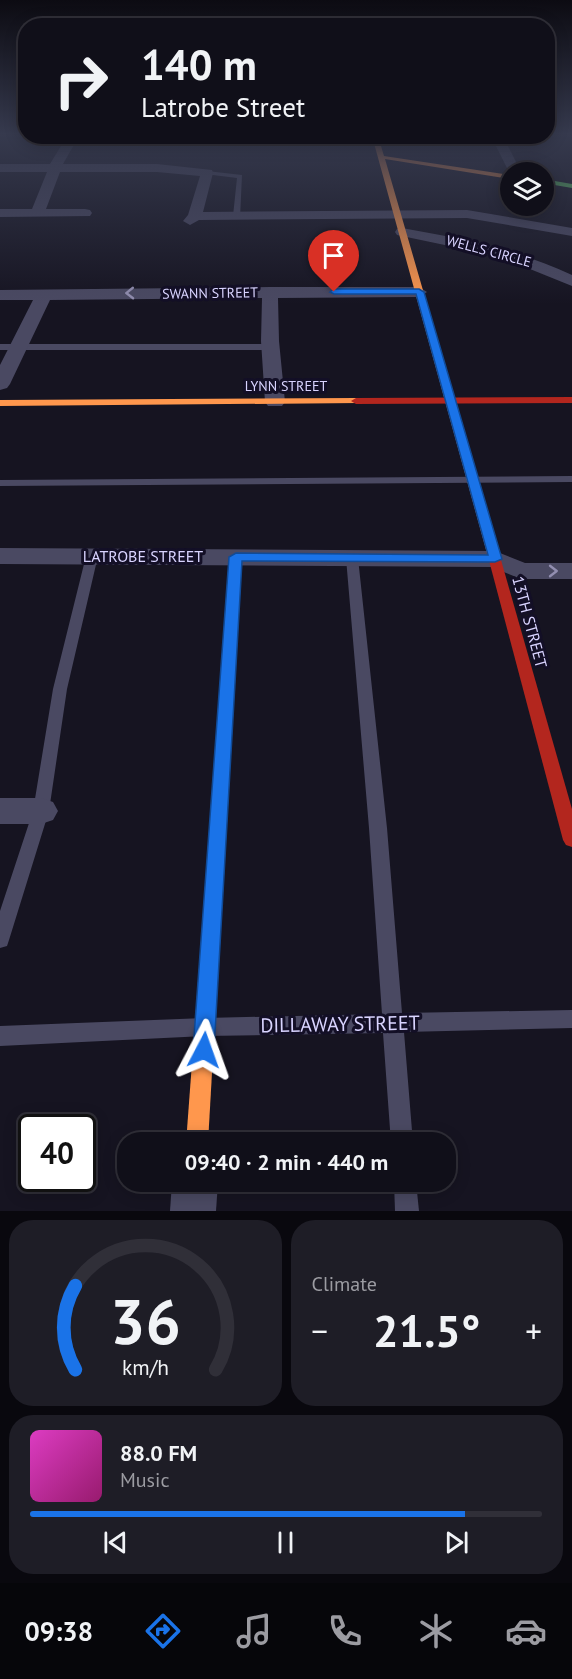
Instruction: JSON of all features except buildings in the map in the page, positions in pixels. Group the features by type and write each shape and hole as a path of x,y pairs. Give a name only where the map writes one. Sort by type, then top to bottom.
{"street":[{"path":"36,213 46,191"},
{"path":"201,191 192,218 467,214 572,232"},
{"name":"13TH STREET","path":"391,191 572,840"},
{"path":"0,213 85,213"},
{"name":"WELLS CIRCLE","path":"402,232 472,245 538,264 572,281"},
{"path":"270,292 270,347 275,402"},
{"name":"SWANN STREET","path":"0,295 419,292"},
{"path":"0,384 9,347 44,295"},
{"name":"LYNN STREET","path":"0,403 572,400"},
{"name":"LATROBE STREET","path":"0,556 495,559 521,571 572,571"},
{"path":"198,1132 236,557"},
{"path":"0,811 41,811"},
{"path":"192,1211 194,1192"}],"lane":[{"path":"237,216 239,191"},
{"path":"9,347 270,347"},
{"path":"0,483 572,479"},
{"path":"0,939 41,811 60,690 92,556"},
{"path":"352,558 401,1132"},
{"name":"DILLAWAY STREET","path":"0,1036 205,1027 572,1019"},
{"path":"406,1192 407,1211"}],"traffic: fast":[{"path":"227,687 236,557"}],"traffic: slow":[{"path":"390,191 493,553"},
{"path":"0,403 356,401"},
{"path":"198,1132 227,687"}],"traffic: jam":[{"path":"356,401 572,400"},
{"path":"493,553 572,840"}],"route":[{"path":"204,1050 236,557 495,559 419,292 334,292"}]}
